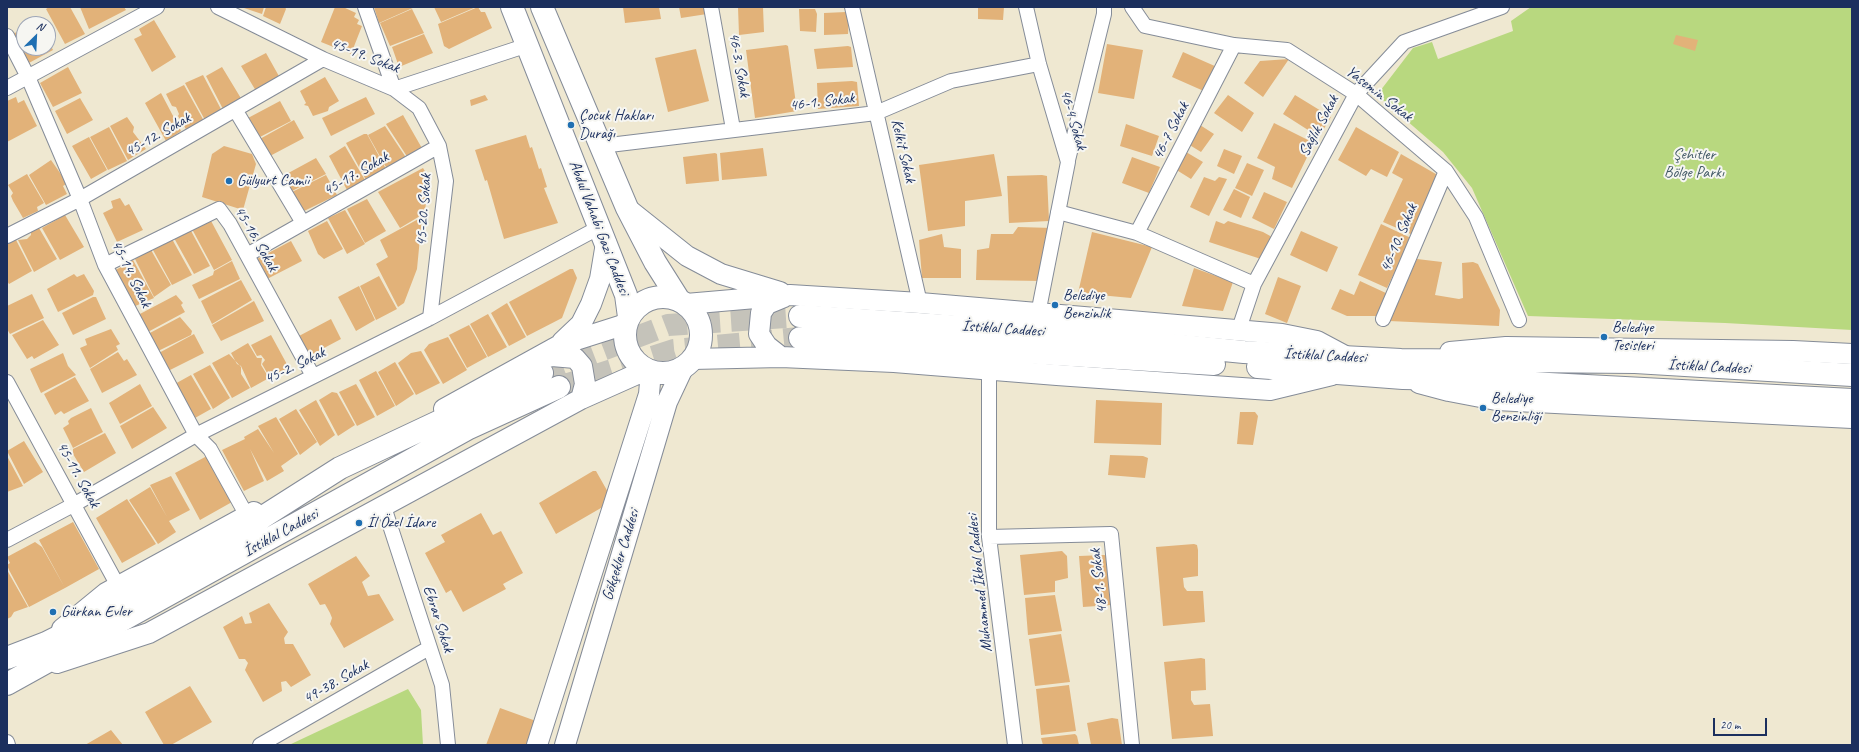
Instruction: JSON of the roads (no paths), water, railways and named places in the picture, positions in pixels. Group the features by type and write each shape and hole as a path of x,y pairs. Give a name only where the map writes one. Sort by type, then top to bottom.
{"main road":[{"name":"Abdul Vahabi Gazi Caddesi","path":"512,7 626,296 627,320"},
{"name":"Abdul Vahabi Gazi Caddesi","path":"542,7 627,208 655,262 682,302"},
{"path":"665,296 682,302 698,319 701,333 699,347 688,364 669,373 649,370 634,361 627,348 624,334 627,320 638,306 650,299 665,296"},
{"name":"İstiklal Caddesi","path":"800,316 1050,333 1244,352 1342,366"},
{"name":"İstiklal Caddesi","path":"800,338 1209,363 1406,369 1635,362 1852,375"},
{"name":"İstiklal Caddesi","path":"7,658 46,644 134,600 340,468 538,367"},
{"name":"İstiklal Caddesi","path":"1406,369 1454,379 1852,400"},
{"name":"İstiklal Caddesi","path":"7,684 469,428 559,387"}],"street":[{"path":"7,88 157,7"},
{"name":"45-19. Sokak","path":"218,7 323,59 394,89 528,46"},
{"path":"365,7 394,89"},
{"name":"46-3. Sokak","path":"711,7 733,129"},
{"name":"Kelkit Sokak","path":"852,7 920,303"},
{"name":"46-4 Sokak","path":"1026,7 1040,64 1068,162 1038,314"},
{"path":"1068,162 1104,14 1104,7"},
{"name":"Yasemin Sokak","path":"1132,7 1145,26 1234,45 1286,50 1356,94 1446,171 1476,217 1519,320"},
{"name":"Sağlık Sokak","path":"1238,332 1254,284 1356,94 1404,42 1502,7"},
{"name":"45-14. Sokak","path":"7,36 28,77 80,199 105,265 196,435 210,449 247,516"},
{"name":"46-7 Sokak","path":"1137,233 1234,45"},
{"name":"45-12. Sokak","path":"7,236 80,199 323,59"},
{"name":"46-1. Sokak","path":"601,146 876,113 951,80 1040,64"},
{"name":"45-20. Sokak","path":"394,89 419,108 439,146 446,181 430,318"},
{"path":"236,110 303,223"},
{"name":"45-17. Sokak","path":"247,255 439,146"},
{"name":"46-10. Sokak","path":"1383,319 1446,171"},
{"path":"627,208 686,256 721,274 790,295"},
{"name":"45-16. Sokak","path":"105,265 219,209 247,255 313,376"},
{"path":"1058,212 1137,233 1254,284"},
{"path":"538,367 581,324 591,304 600,279 603,235"},
{"name":"45-2. Sokak","path":"7,540 75,504 196,435 430,318 603,235"},
{"path":"781,357 767,346 759,334 761,313 767,304 790,295"},
{"path":"682,302 790,295 920,303 1238,332 1282,334 1317,341 1342,366 1270,390 894,362 781,357 688,364"},
{"path":"560,344 627,320"},
{"path":"1406,369 1429,355 1506,347 1793,351 1852,354"},
{"path":"46,644 106,593 118,586 247,516 538,367 552,356 575,358 582,366 585,384 581,399"},
{"name":"Gökçekler Caddesi","path":"565,745 667,402 688,364"},
{"name":"Muhammed İkbal Caddesi","path":"989,369 989,537 1015,745"},
{"path":"1406,369 1449,391 1496,400 1852,418"},
{"path":"34,670 149,633 581,399 649,370"},
{"name":"Gökçekler Caddesi","path":"537,745 649,394 649,370"},
{"name":"45-11. Sokak","path":"7,382 75,504 118,586"},
{"name":"Ebrar Sokak","path":"384,507 442,685 448,745"},
{"name":"48-1. Sokak","path":"989,537 1111,534 1132,745"},
{"name":"49-38. Sokak","path":"260,745 429,648"}],"tunnel":[{"path":"542,373 668,325 800,316"},
{"path":"559,387 674,350 800,338"}],"place":[{"name":"Çocuk Hakları Durağı","path":"571,125"},
{"name":"Gülyurt Camii","path":"229,181"},
{"name":"Belediye Benzinlik","path":"1055,305"},
{"name":"Belediye Tesisleri","path":"1604,337"},
{"name":"Belediye Benzinliği","path":"1483,408"},
{"name":"İl Özel İdare","path":"359,523"},
{"name":"Gürkan Evler","path":"53,612"}],"park label":[{"name":"Şehitler Bölge Parkı","path":"1694,164"}]}
